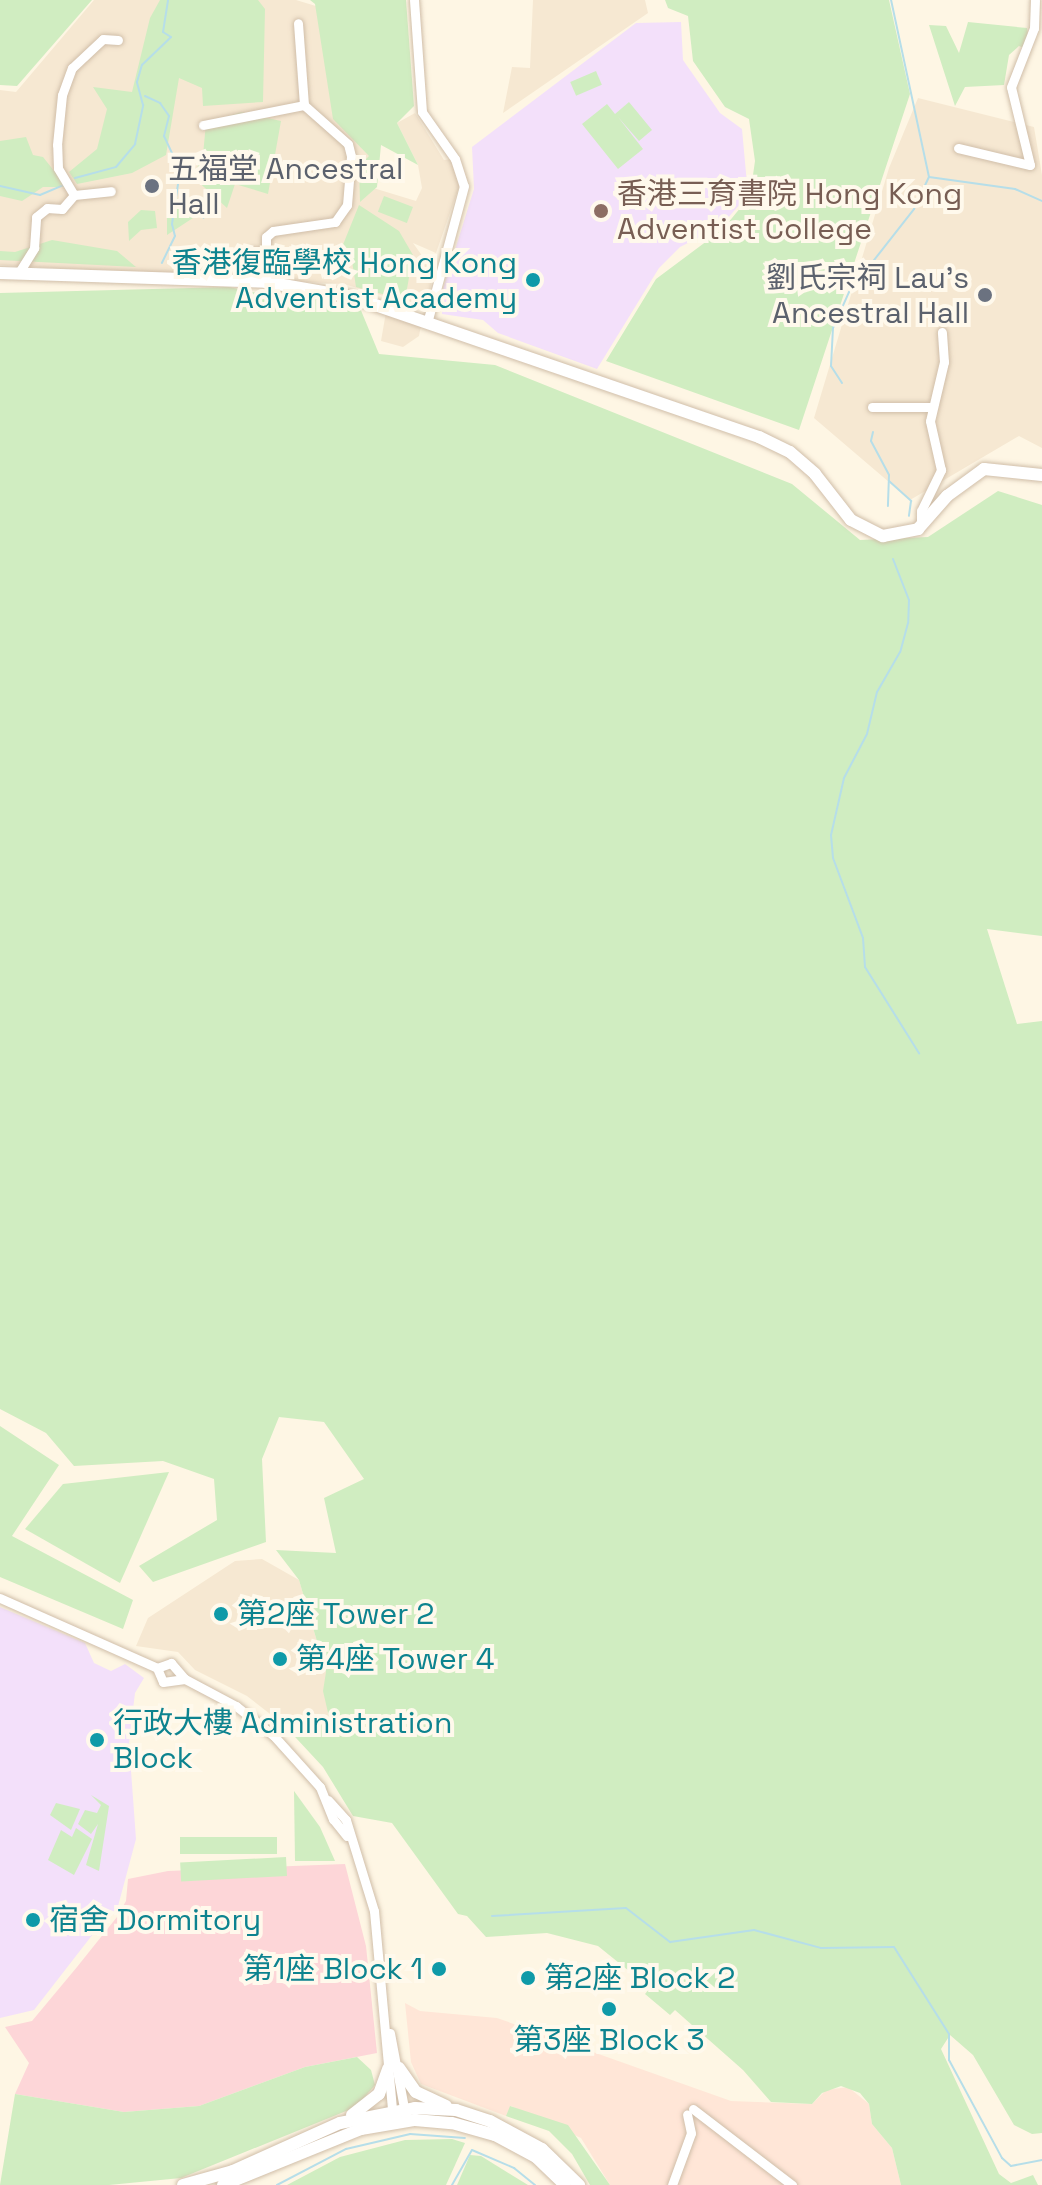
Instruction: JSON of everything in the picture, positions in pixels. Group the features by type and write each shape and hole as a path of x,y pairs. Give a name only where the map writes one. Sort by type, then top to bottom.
{"main road":[{"path":"0,273 264,282 352,297 428,319 769,442 815,474 858,524 893,537 923,520 984,469 1042,475"},
{"path":"183,2185 233,2171 340,2123 375,2098 394,2068 416,2092 521,2135 553,2157 579,2185"},
{"path":"340,2123 456,2110"},
{"path":"223,2185 399,2115 452,2123 495,2135 536,2157 565,2185"}],"street":[{"path":"414,0 422,112 455,159 464,186 428,319"},
{"path":"958,148 1028,167 1011,87 1038,27 1035,0"},
{"path":"264,282 266,237 273,231 335,222 347,205 348,144 304,105 298,23"},
{"path":"74,195 58,168 62,95 72,68 88,51 103,39 118,40"},
{"path":"203,125 304,105"},
{"path":"18,274 34,248 36,217 47,208 62,209 74,195 111,191"},
{"path":"252,252 262,252 264,282"},
{"path":"923,520 941,470 930,425 944,362 942,332"},
{"path":"872,407 932,407"},
{"path":"0,1598 157,1668 163,1682 185,1679"},
{"path":"157,1668 168,1662 185,1679 256,1721 295,1757 328,1800 333,1819 347,1836 374,1911 399,2115"},
{"path":"672,2185 691,2133 690,2112 792,2185"}],"shaded area":[{"path":"94,0 296,0 385,27 370,187 416,201 422,188 418,165 397,123 415,113 444,160 452,159 461,181 436,253 413,243 433,271 427,309 344,284 0,265 0,90 16,92"},
{"path":"533,0 645,0 648,13 503,113 512,67 530,68"},
{"name":"香港三育書院 Hong Kong Adventist College","path":"681,22 683,60 720,113 742,129 748,195 720,227 680,247 659,268 597,369 498,333 483,320 442,314 443,288 474,189 472,147 636,23"},
{"path":"918,98 1034,127 1042,175 1042,448 1019,436 910,500 814,418 889,168"},
{"path":"386,312 422,320 419,336 403,347 381,341"},
{"path":"262,1559 299,1580 326,1672 329,1717 318,1730 283,1724 247,1696 195,1670 178,1652 136,1646 148,1618 235,1561"},
{"path":"0,1607 85,1643 94,1663 111,1671 125,1664 144,1678 135,1693 129,1743 136,1839 117,1910 107,1916 34,2010 0,2018"},
{"path":"345,1864 366,1946 377,2053 305,2067 199,2106 124,2112 15,2094 29,2063 5,2027 32,2021 77,1967 117,1917 126,1901 128,1879 168,1871"},
{"path":"405,2003 420,2011 497,2018 731,2101 812,2104 826,2090 848,2087 869,2104 872,2124 892,2148 901,2185 610,2185 581,2138 511,2106 506,2116 421,2084 411,2062"}],"green space":[{"path":"0,0 92,0 17,86 0,85"},
{"path":"160,0 258,0 265,9 263,102 203,106 202,88 179,78 166,155 132,173 77,184 69,172 97,149 107,109 93,87 132,92 150,18"},
{"path":"310,0 406,0 414,106 397,123 418,165 381,145 377,187 360,202 359,166 369,156 333,119 315,4"},
{"path":"665,0 889,0 910,94 799,430 606,361 656,279 723,229 750,196 755,161 749,119 725,107 693,61 688,16 668,8"},
{"path":"968,22 1027,28 1031,51 1019,46 1009,55 1004,85 965,87 955,106 929,25 946,26 959,53"},
{"path":"596,71 602,85 576,96 570,82"},
{"path":"629,102 652,130 639,141 618,117 643,149 618,169 582,124 607,104 615,114"},
{"path":"241,112 281,121 268,194 235,184 227,208 193,177 203,155 206,123"},
{"path":"26,137 33,155 43,157 67,187 43,187 22,201 0,196 0,141"},
{"path":"173,194 196,216 167,235 167,209"},
{"path":"384,196 413,207 407,223 378,212"},
{"path":"359,205 399,231 413,255 405,300 356,287 352,261 340,252"},
{"path":"141,210 155,211 157,228 141,230 129,241 128,222"},
{"path":"52,240 117,251 136,267 0,260 0,251 15,252"},
{"path":"229,287 271,296 311,295 360,308 379,354 495,365 792,484 860,540 928,537 998,491 1042,505 1042,936 987,929 1017,1024 1042,1021 1042,2133 1032,2134 1014,2125 973,2055 950,2035 941,2049 999,2174 1011,2183 1033,2175 1038,2185 901,2185 892,2148 872,2124 869,2104 860,2093 841,2086 822,2093 812,2104 771,2102 743,2070 675,2010 670,2015 645,1994 650,1988 598,1946 547,1933 486,1937 467,1916 458,1914 392,1823 353,1816 323,1767 283,1724 317,1730 329,1717 323,1691 326,1672 299,1580 276,1550 336,1553 324,1498 364,1479 324,1422 279,1417 262,1459 266,1542 153,1582 139,1566 217,1520 214,1479 163,1461 74,1466 46,1433 0,1409 0,293"},
{"path":"0,1426 59,1465 12,1536 133,1600 123,1629 0,1577"},
{"path":"169,1472 120,1583 25,1529 63,1484"},
{"path":"294,1791 320,1827 335,1861 295,1861"},
{"path":"91,1795 109,1806 99,1871 86,1865 98,1824 91,1834 78,1824 85,1810 97,1813 101,1805"},
{"path":"56,1803 80,1809 71,1830 50,1815"},
{"path":"76,1828 92,1839 74,1875 48,1860 61,1830 72,1837"},
{"path":"180,1837 277,1837 277,1854 180,1854"},
{"path":"286,1857 287,1876 181,1882 180,1863"},
{"path":"357,2057 371,2070 375,2085 356,2107 181,2178 109,2185 0,2185 15,2094 124,2112 199,2106 305,2067"},
{"path":"510,2106 568,2125 610,2185 590,2185 572,2154 549,2131 506,2116"},
{"path":"452,2139 465,2143 446,2185 287,2185 340,2157 405,2140"},
{"path":"470,2155 481,2156 528,2185 457,2185"}],"waterway":[{"path":"75,178 116,167 135,144 143,105 137,82 142,65 171,37 163,32 168,0"},
{"path":"842,383 831,366 833,328 849,292 914,209 929,177 891,0"},
{"path":"145,96 160,103 169,116 164,136 180,171 172,224 175,236 162,263"},
{"path":"929,177 1015,189 1042,201"},
{"path":"0,186 40,195 64,185"},
{"path":"181,198 204,218"},
{"path":"873,432 871,441 889,475 888,506"},
{"path":"889,481 911,501 909,516"},
{"path":"893,559 909,600 908,623 900,652 877,692 867,734 844,778 831,835 833,858 863,938 865,967 919,1053"},
{"path":"492,1916 626,1908 670,1942 754,1930 821,1948 894,1947 949,2034 949,2060 1002,2158 1011,2166 1042,2160"},
{"path":"277,2185 346,2149 410,2134 465,2138"},
{"path":"452,2185 472,2150 514,2168 535,2185"}],"place":[{"name":"五福堂 Ancestral Hall","path":"152,186"},
{"name":"香港三育書院 Hong Kong Adventist College","path":"601,211"},
{"name":"香港復臨學校 Hong Kong Adventist Academy","path":"533,280"},
{"name":"劉氏宗祠 Lau's Ancestral Hall","path":"985,295"},
{"name":"第2座 Tower 2","path":"221,1614"},
{"name":"第4座 Tower 4","path":"280,1659"},
{"name":"行政大樓 Administration Block","path":"97,1740"},
{"name":"宿舍 Dormitory","path":"33,1920"},
{"name":"第1座 Block 1","path":"439,1969"},
{"name":"第2座 Block 2","path":"528,1978"},
{"name":"第3座 Block 3","path":"609,2009"}]}
